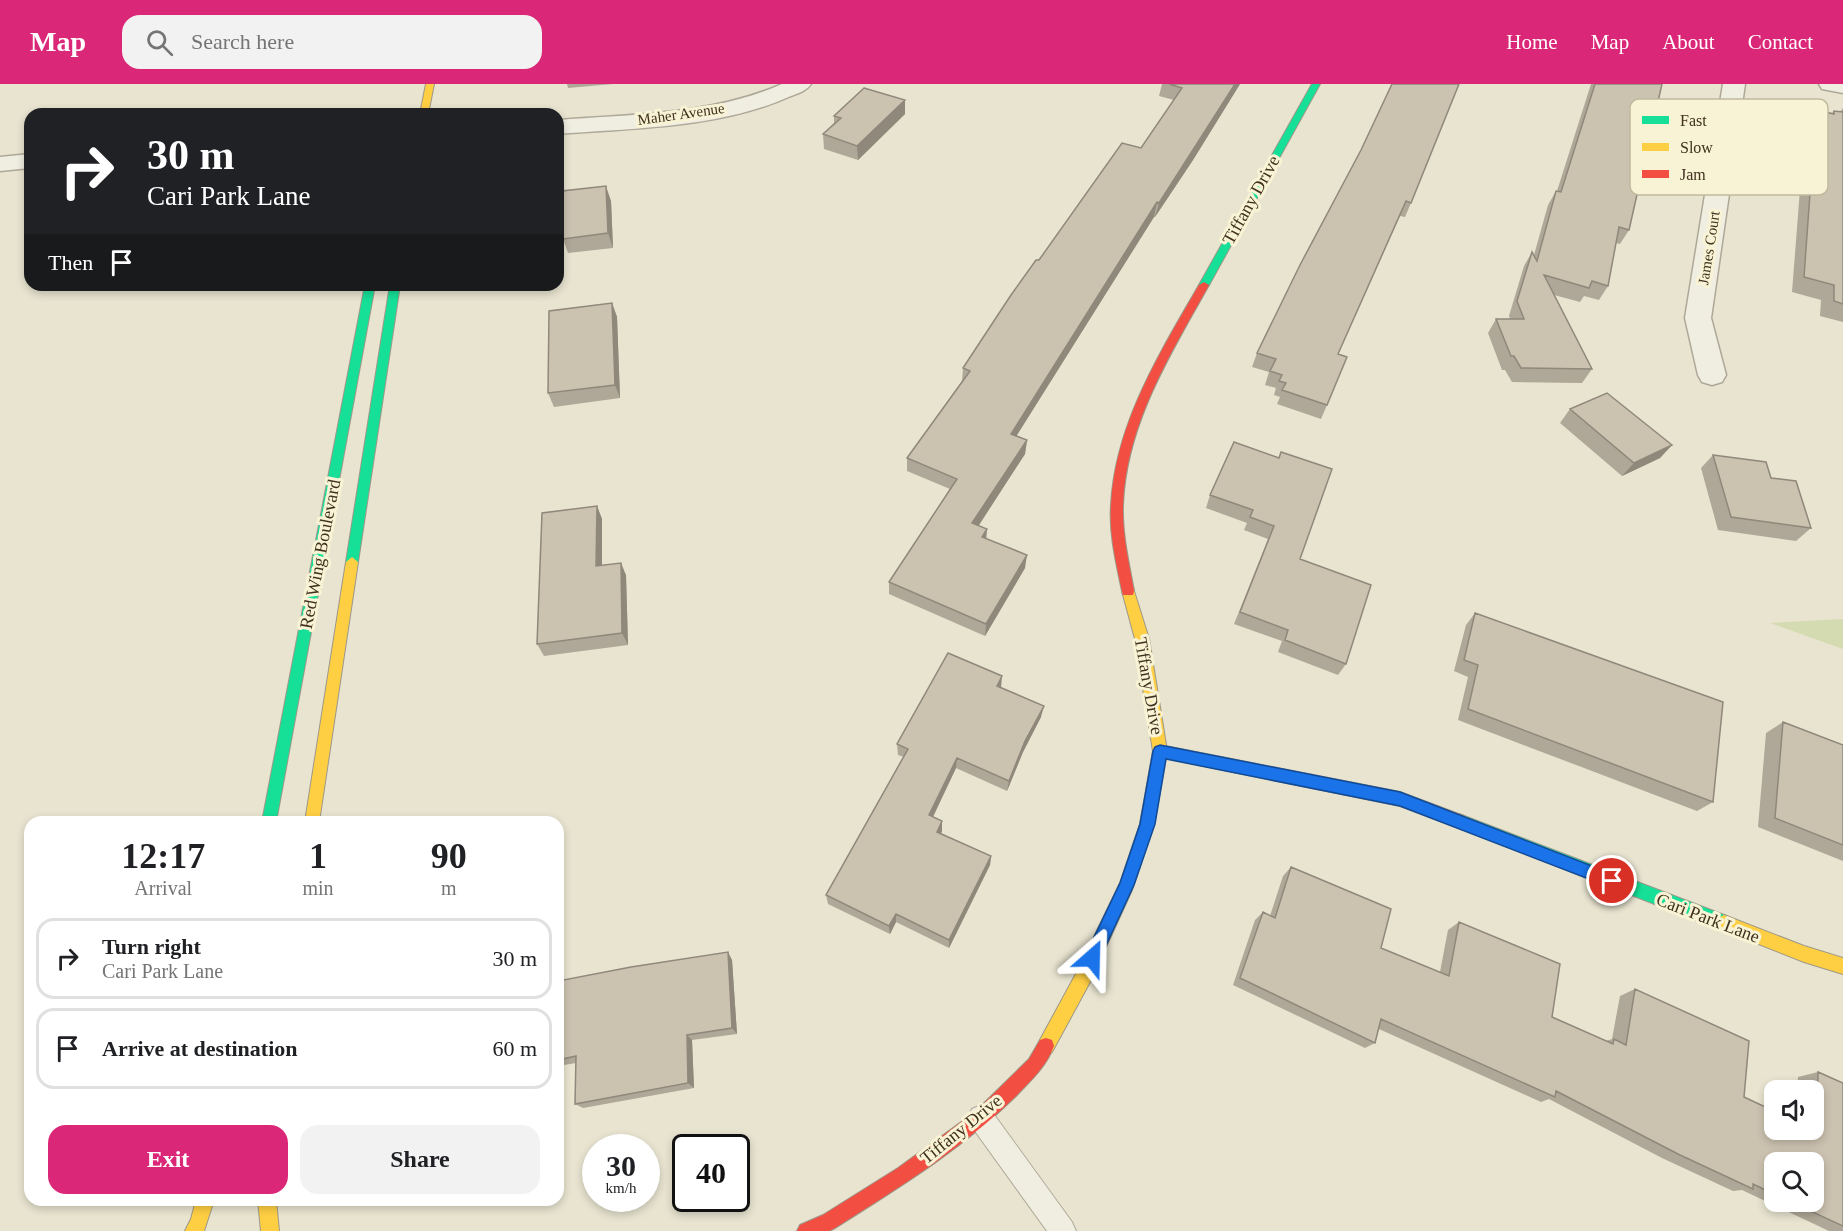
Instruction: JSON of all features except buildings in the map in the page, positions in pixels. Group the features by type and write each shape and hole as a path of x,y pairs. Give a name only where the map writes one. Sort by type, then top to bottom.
{"street":[{"path":"425,108 430,84"},
{"name":"Maher Avenue","path":"564,126 713,111 760,100 800,84"},
{"name":"Tiffany Drive","path":"806,1231 829,1222 904,1174 981,1118 1035,1065 1084,976 1127,885 1147,824 1160,751 1142,639 1119,558 1116,524 1117,493 1123,454 1131,425 1145,391 1316,84"},
{"name":"James Court","path":"1732,99 1734,84"},
{"path":"1830,84 1843,87"},
{"path":"0,164 24,162"},
{"name":"James Court","path":"1712,375 1698,318 1717,195"},
{"name":"Red Wing Boulevard","path":"269,816 369,291"},
{"name":"Red Wing Boulevard","path":"313,816 394,291"},
{"name":"Cari Park Lane","path":"1160,751 1400,799 1804,954 1843,966"},
{"path":"194,1231 204,1206"},
{"path":"268,1206 270,1231"}],"lane":[{"path":"981,1118 1064,1231"}],"green space":[{"path":"1843,619 1843,649 1770,623"}],"traffic: fast":[{"path":"1204,285 1316,84"},
{"path":"270,816 369,291"},
{"path":"352,562 394,291"},
{"path":"1459,821 1724,923"}],"traffic: slow":[{"path":"425,108 430,84"},
{"path":"313,816 352,562"},
{"path":"1046,1046 1084,976 1127,885 1147,824 1160,751 1142,639 1128,591"},
{"path":"1724,923 1804,954 1843,966"},
{"path":"194,1231 199,1223 203,1206"},
{"path":"268,1206 270,1231"}],"traffic: jam":[{"path":"1128,591 1119,546 1117,505 1121,467 1131,430 1145,395 1204,285"},
{"path":"1160,751 1400,799 1459,821"},
{"path":"806,1231 829,1222 904,1174 981,1118 1035,1065 1046,1046"}],"route":[{"path":"1092,958 1127,885 1147,824 1160,751 1400,799 1612,881"}]}
